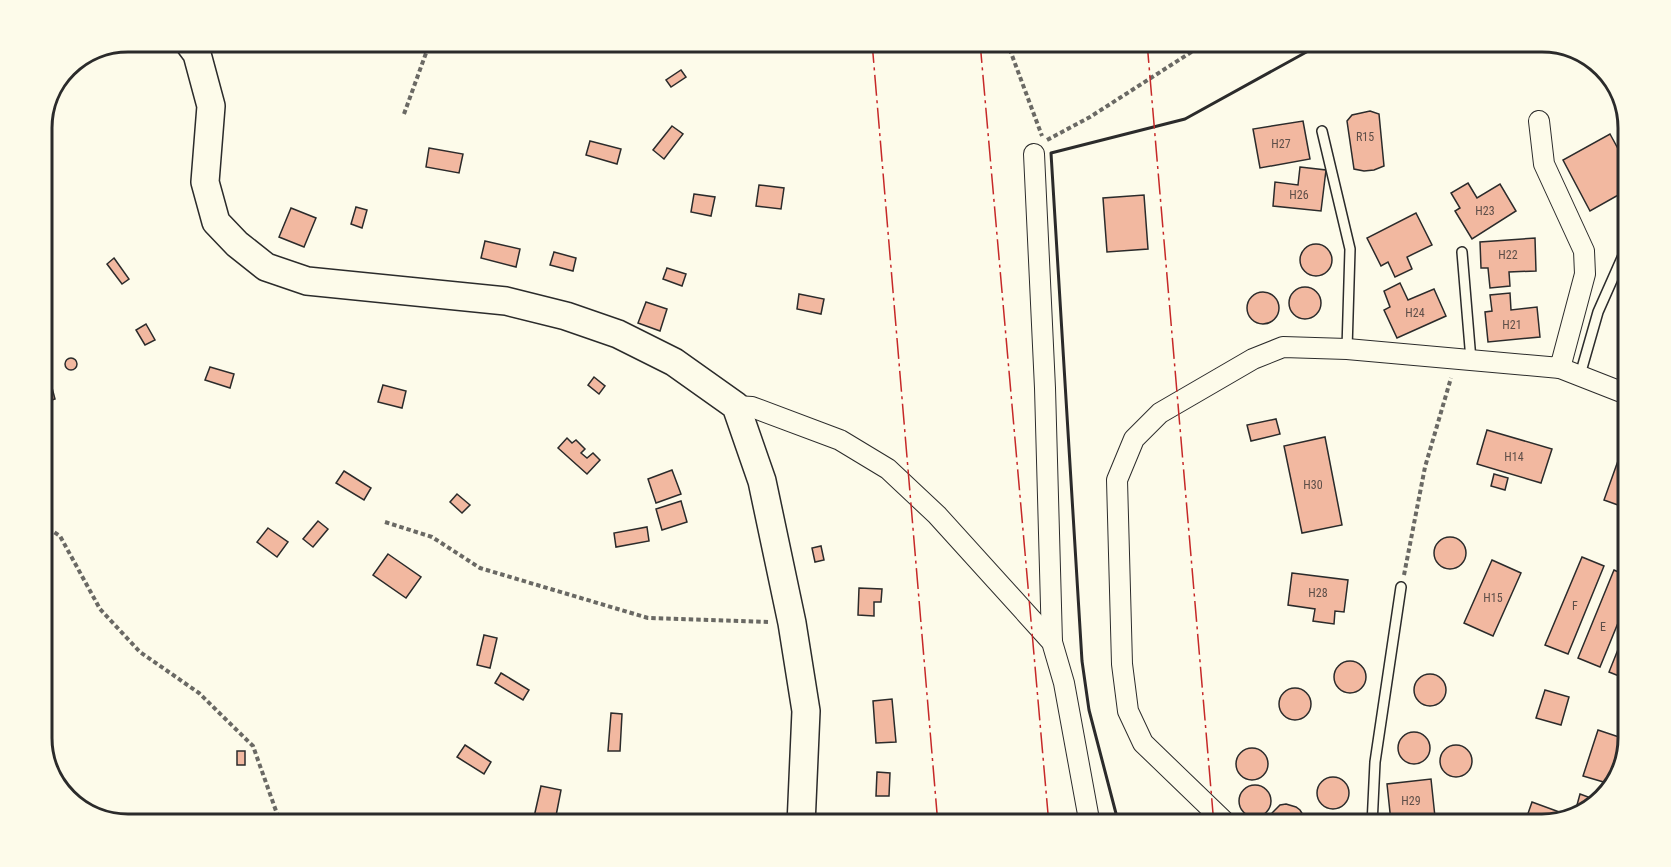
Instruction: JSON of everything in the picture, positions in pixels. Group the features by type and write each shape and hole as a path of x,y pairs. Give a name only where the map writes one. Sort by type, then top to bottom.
{"main road":[{"path":"196,53 211,106 205,182 216,222 237,244 266,267 307,281 506,301 566,316 618,334 674,362 736,406 762,481 792,623 806,711 801,814"}],"street":[{"path":"1539,121 1544,164 1584,252 1585,274 1560,368"},
{"path":"1039,148 1052,642 1064,683 1088,814"},
{"path":"1217,814 1143,743 1128,711 1122,664 1118,480 1134,440 1160,413 1253,359 1283,347 1347,349 1560,368 1618,391"},
{"path":"736,406 752,407 840,440 888,469 937,515 1052,642"}],"lane":[{"path":"1322,130 1350,249 1347,349"},
{"path":"1462,252 1464,360"},
{"path":"1580,375 1598,312 1618,267"},
{"path":"1373,814 1375,762 1401,587"}],"path":[{"path":"404,114 426,53"},
{"path":"1010,53 1039,148 1190,53"},
{"path":"1401,587 1425,466 1464,360"},
{"path":"385,522 432,537 480,568 648,618 792,623"},
{"path":"53,531 60,536 100,609 140,652 199,693 253,746 277,814"}],"building":[{"path":"681,70 686,77 671,87 666,80"},
{"path":"1370,111 1379,114 1384,166 1364,171 1354,169 1347,121 1352,115"},
{"path":"1303,121 1310,159 1260,168 1253,129"},
{"path":"672,126 683,134 664,159 653,150"},
{"path":"1610,134 1618,149 1618,195 1590,211 1563,160"},
{"path":"590,141 621,149 617,164 586,155"},
{"path":"429,148 463,154 459,173 426,167"},
{"path":"1300,167 1326,170 1321,211 1273,206 1275,182 1298,185"},
{"path":"1468,183 1477,198 1500,184 1516,211 1472,239 1455,211 1460,208 1451,193"},
{"path":"759,185 784,188 781,209 756,206"},
{"path":"694,194 715,197 711,216 691,212"},
{"path":"1144,195 1148,249 1107,252 1103,198"},
{"path":"356,207 367,210 362,228 351,224"},
{"path":"291,208 316,218 304,247 279,237"},
{"path":"1416,213 1432,245 1407,257 1412,269 1395,277 1388,262 1381,266 1367,238"},
{"path":"1535,238 1536,271 1509,272 1510,286 1490,288 1488,268 1481,268 1480,242"},
{"path":"485,241 520,249 516,267 481,258"},
{"path":"1316,244 1328,248 1332,260 1328,272 1316,276 1304,272 1300,260 1304,248"},
{"path":"554,252 576,258 573,271 550,265"},
{"path":"114,258 129,279 122,284 107,264"},
{"path":"667,268 686,274 682,286 663,279"},
{"path":"1400,283 1408,300 1434,289 1446,316 1397,338 1384,310 1390,307 1384,291"},
{"path":"1305,287 1317,291 1321,303 1317,315 1305,319 1293,315 1289,303 1293,291"},
{"path":"1263,292 1275,296 1279,308 1275,320 1263,324 1251,320 1247,308 1251,296"},
{"path":"1510,293 1511,310 1537,307 1540,337 1488,342 1485,312 1492,311 1490,295"},
{"path":"799,294 824,299 821,314 797,309"},
{"path":"646,302 667,309 660,331 638,323"},
{"path":"146,324 155,340 145,345 136,330"},
{"path":"73,358 77,364 73,370 69,370 65,362"},
{"path":"210,367 234,374 230,388 205,380"},
{"path":"594,377 605,386 599,394 588,385"},
{"path":"383,385 406,391 402,408 378,402"},
{"path":"1276,419 1280,434 1251,441 1247,425"},
{"path":"1487,430 1552,449 1541,483 1477,464"},
{"path":"1325,437 1342,525 1302,533 1284,446"},
{"path":"567,438 572,443 576,440 585,449 581,453 587,458 593,453 600,460 587,474 558,448"},
{"path":"1618,461 1618,505 1604,500"},
{"path":"672,470 681,494 656,503 648,479"},
{"path":"344,471 371,488 364,500 336,483"},
{"path":"1494,474 1508,478 1505,490 1491,486"},
{"path":"457,494 470,505 462,513 450,502"},
{"path":"681,501 687,522 662,530 656,509"},
{"path":"318,521 328,529 313,547 303,539"},
{"path":"647,527 649,541 616,547 614,533"},
{"path":"268,528 288,542 277,557 257,542"},
{"path":"1450,537 1462,541 1466,553 1462,565 1450,569 1438,565 1434,553 1438,541"},
{"path":"821,546 824,560 815,562 812,548"},
{"path":"388,554 421,577 406,598 373,575"},
{"path":"1582,557 1604,566 1568,654 1545,645"},
{"path":"1492,560 1521,573 1493,636 1464,623"},
{"path":"1614,570 1618,572 1618,623 1600,667 1578,658"},
{"path":"1292,573 1348,580 1344,612 1335,611 1334,624 1313,621 1315,609 1288,605"},
{"path":"859,588 882,589 881,602 874,602 874,616 858,615"},
{"path":"484,635 497,638 490,668 477,665"},
{"path":"1618,650 1618,676 1609,672"},
{"path":"1350,661 1362,665 1366,677 1362,689 1350,693 1338,689 1334,677 1338,665"},
{"path":"501,673 529,690 523,700 495,683"},
{"path":"1430,674 1442,678 1446,690 1442,702 1430,706 1418,702 1414,690 1418,678"},
{"path":"1295,688 1307,692 1311,704 1307,716 1295,720 1283,716 1279,704 1283,692"},
{"path":"1545,690 1569,697 1561,725 1536,718"},
{"path":"892,699 896,742 876,743 873,701"},
{"path":"611,713 622,714 620,751 608,751"},
{"path":"1598,730 1618,737 1617,753 1605,782 1583,776"},
{"path":"1414,732 1426,736 1430,748 1426,760 1414,764 1402,760 1398,748 1402,736"},
{"path":"465,745 491,762 484,774 457,757"},
{"path":"1456,745 1468,749 1472,761 1468,773 1456,777 1444,773 1440,761 1444,749"},
{"path":"1252,748 1264,752 1268,764 1264,776 1252,780 1240,776 1236,764 1240,752"},
{"path":"237,751 245,751 245,765 237,765"},
{"path":"877,772 890,773 889,796 876,796"},
{"path":"1333,777 1345,781 1349,793 1345,805 1333,809 1321,805 1317,793 1321,781"},
{"path":"1431,779 1435,814 1390,814 1387,784"},
{"path":"1255,785 1261,786 1267,789 1270,795 1270,807 1267,813 1243,813 1239,801 1243,789"},
{"path":"541,786 561,790 556,814 535,814"},
{"path":"1580,794 1590,798 1578,805"},
{"path":"1532,802 1560,812 1552,814 1528,814"},
{"path":"1280,805 1296,807 1302,814 1272,814"}],"wall":[{"path":"1116,814 1089,710 1082,661 1051,153 1185,119 1305,53"}],"power":[{"path":"873,53 937,814"},
{"path":"981,53 1048,814"},
{"path":"1148,53 1213,814"}]}
